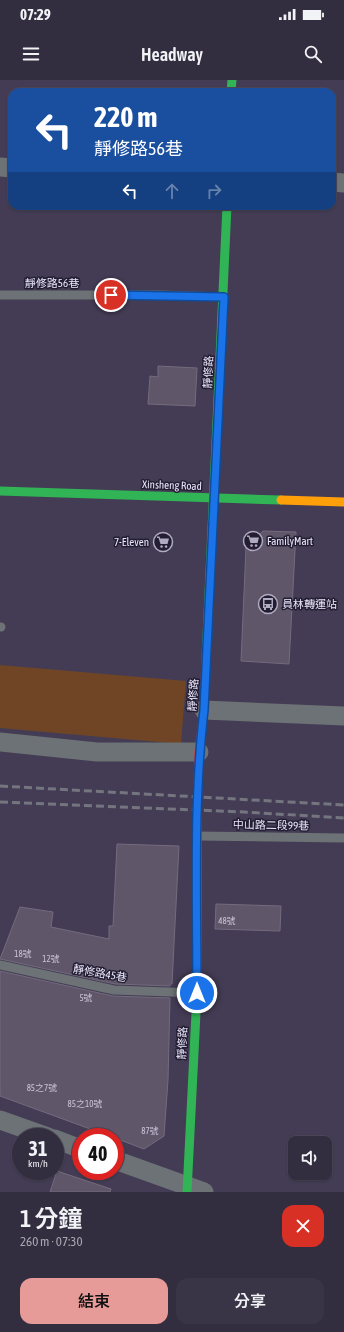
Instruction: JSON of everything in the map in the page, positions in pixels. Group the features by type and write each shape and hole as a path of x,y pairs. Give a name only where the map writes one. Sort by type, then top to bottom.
{"street":[{"name":"靜修路","path":"187,1189 197,993 197,836 199,752 204,710 227,210"},
{"name":"Xinsheng Road","path":"0,491 344,502"},
{"path":"204,710 344,716"},
{"path":"0,742 98,752 199,752"},
{"path":"0,1120 23,1128"},
{"path":"124,1164 187,1189 204,1192"}],"lane":[{"name":"靜修路56巷","path":"0,295 159,295 224,297"},
{"name":"中山路二段99巷","path":"197,836 344,838"},
{"name":"靜修路45巷","path":"0,965 114,990 197,993"}],"shaded area":[{"path":"0,665 186,681 181,744 0,728"}],"building":[{"path":"158,366 197,368 195,406 148,404 150,376 158,377"},
{"name":"員林轉運站","path":"263,531 296,532 289,664 241,661 246,547"},
{"path":"117,844 179,846 172,984 170,984 170,986 115,984 0,959 20,907 53,912 51,927 109,939 109,926 113,926"},
{"path":"216,904 281,906 280,931 215,929"},
{"path":"0,971 113,996 170,998 168,1080 164,1136 144,1149 124,1141 124,1128 87,1128 0,1096"},
{"path":"64,1173 72,1176 72,1180 84,1180 111,1189 110,1192 50,1192 54,1180 64,1180"}],"railway":[{"path":"0,786 344,805"},
{"path":"0,802 244,812 344,818"}],"traffic: fast":[{"path":"231,88 232,80"},
{"path":"206,658 227,210"},
{"path":"0,491 281,500"},
{"path":"187,1192 197,993 197,818"}],"traffic: slow":[{"path":"281,500 344,502"}],"traffic: jam":[{"path":"197,818 199,752 204,710 206,658"}],"place":[{"name":"FamilyMart","path":"253,541"},
{"name":"7-Eleven","path":"163,542"},
{"name":"員林轉運站","path":"268,604"}],"route":[{"path":"111,295 224,297 204,710 199,752 197,836 197,993"}]}
